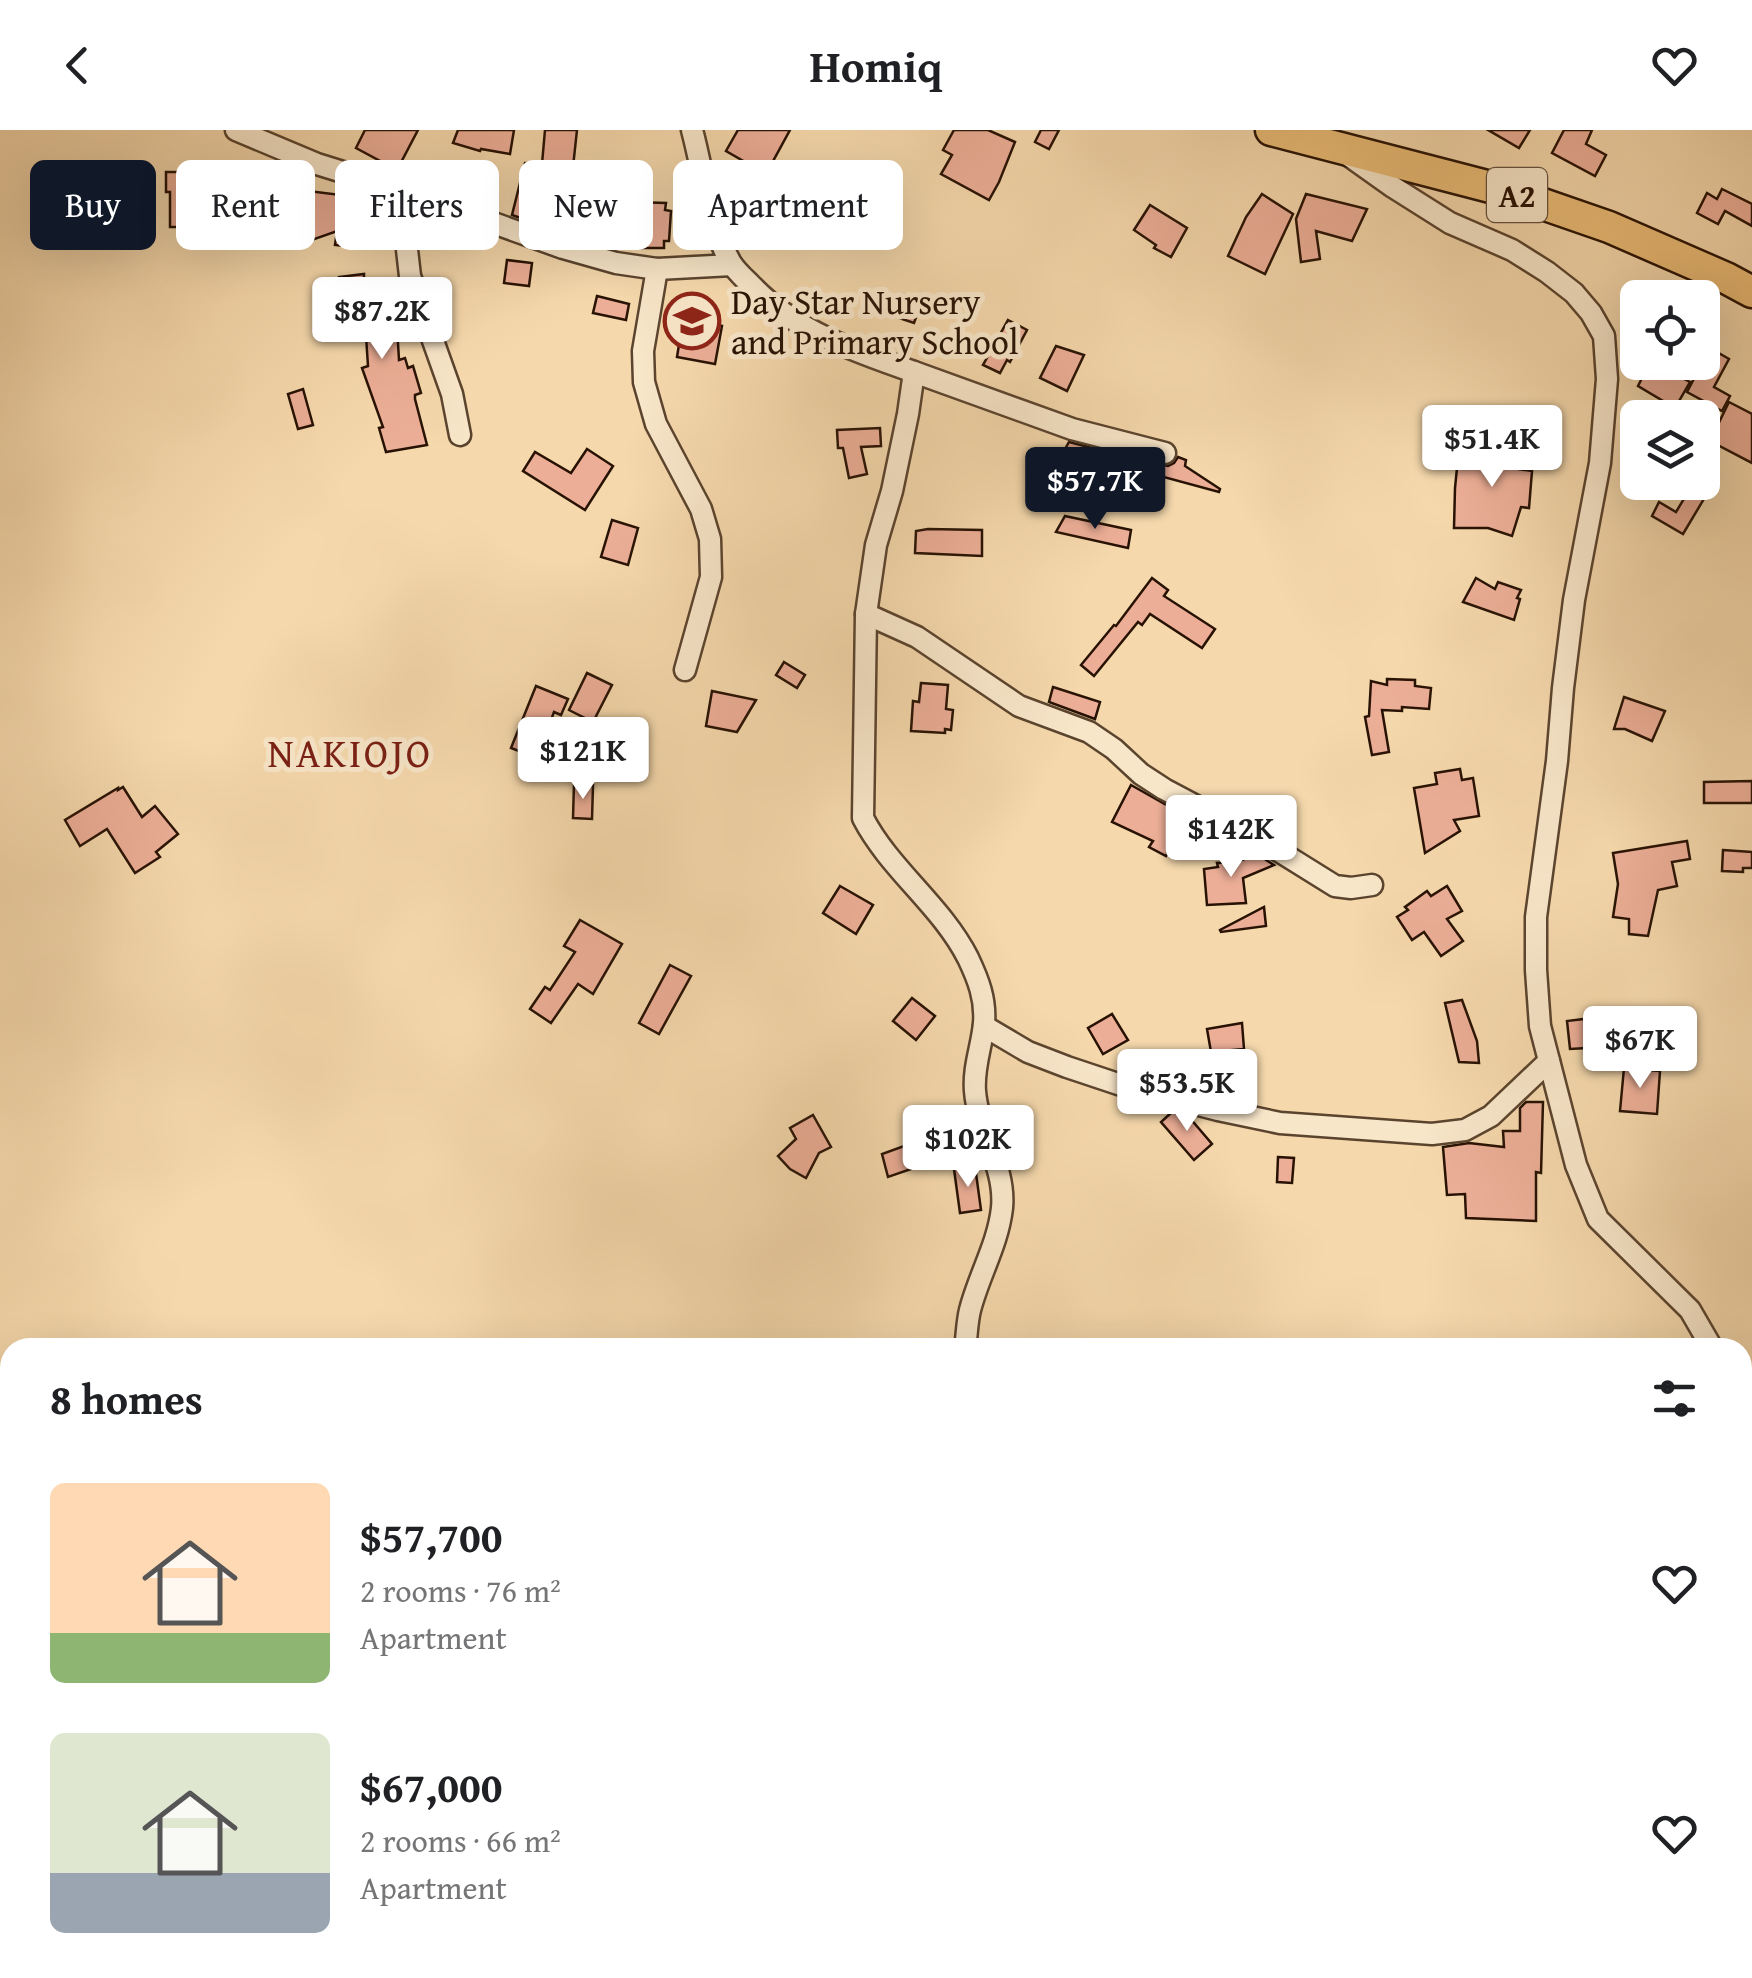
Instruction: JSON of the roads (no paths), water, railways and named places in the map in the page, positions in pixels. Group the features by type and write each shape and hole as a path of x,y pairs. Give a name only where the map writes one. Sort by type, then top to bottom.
{"main road":[{"name":"A2","path":"1270,130 1484,185 1609,227 1752,292"}],"street":[{"path":"236,130 335,170"},
{"path":"692,130 710,212 732,265 766,300 814,332 862,355 1072,428 1165,453"},
{"path":"1338,148 1450,223 1512,250 1547,272 1574,293 1604,336 1607,379 1600,463 1574,600 1558,760 1536,917 1540,1026 1576,1165 1598,1219 1690,1310 1706,1338"},
{"path":"499,225 616,263 657,269 732,265"},
{"path":"407,250 410,276 452,394 460,435"},
{"path":"657,269 643,351 644,382 656,424 701,509 710,539 711,578 685,670"},
{"path":"914,372 892,491 876,545 866,614 863,818 872,836 937,910 967,956 984,996 975,1090 982,1128 1001,1178 1002,1204 998,1234 970,1312 966,1338"},
{"path":"866,614 917,637 1019,706 1088,732 1164,789 1266,843 1335,886 1372,885"},
{"path":"984,1026 1028,1052 1067,1068 1218,1110 1280,1123 1432,1134 1465,1130 1492,1116 1550,1061"}],"place":[{"name":"Day Star Nursery and Primary School","path":"692,321"}],"district":[{"name":"NAKIOJO","path":"350,752"}]}
